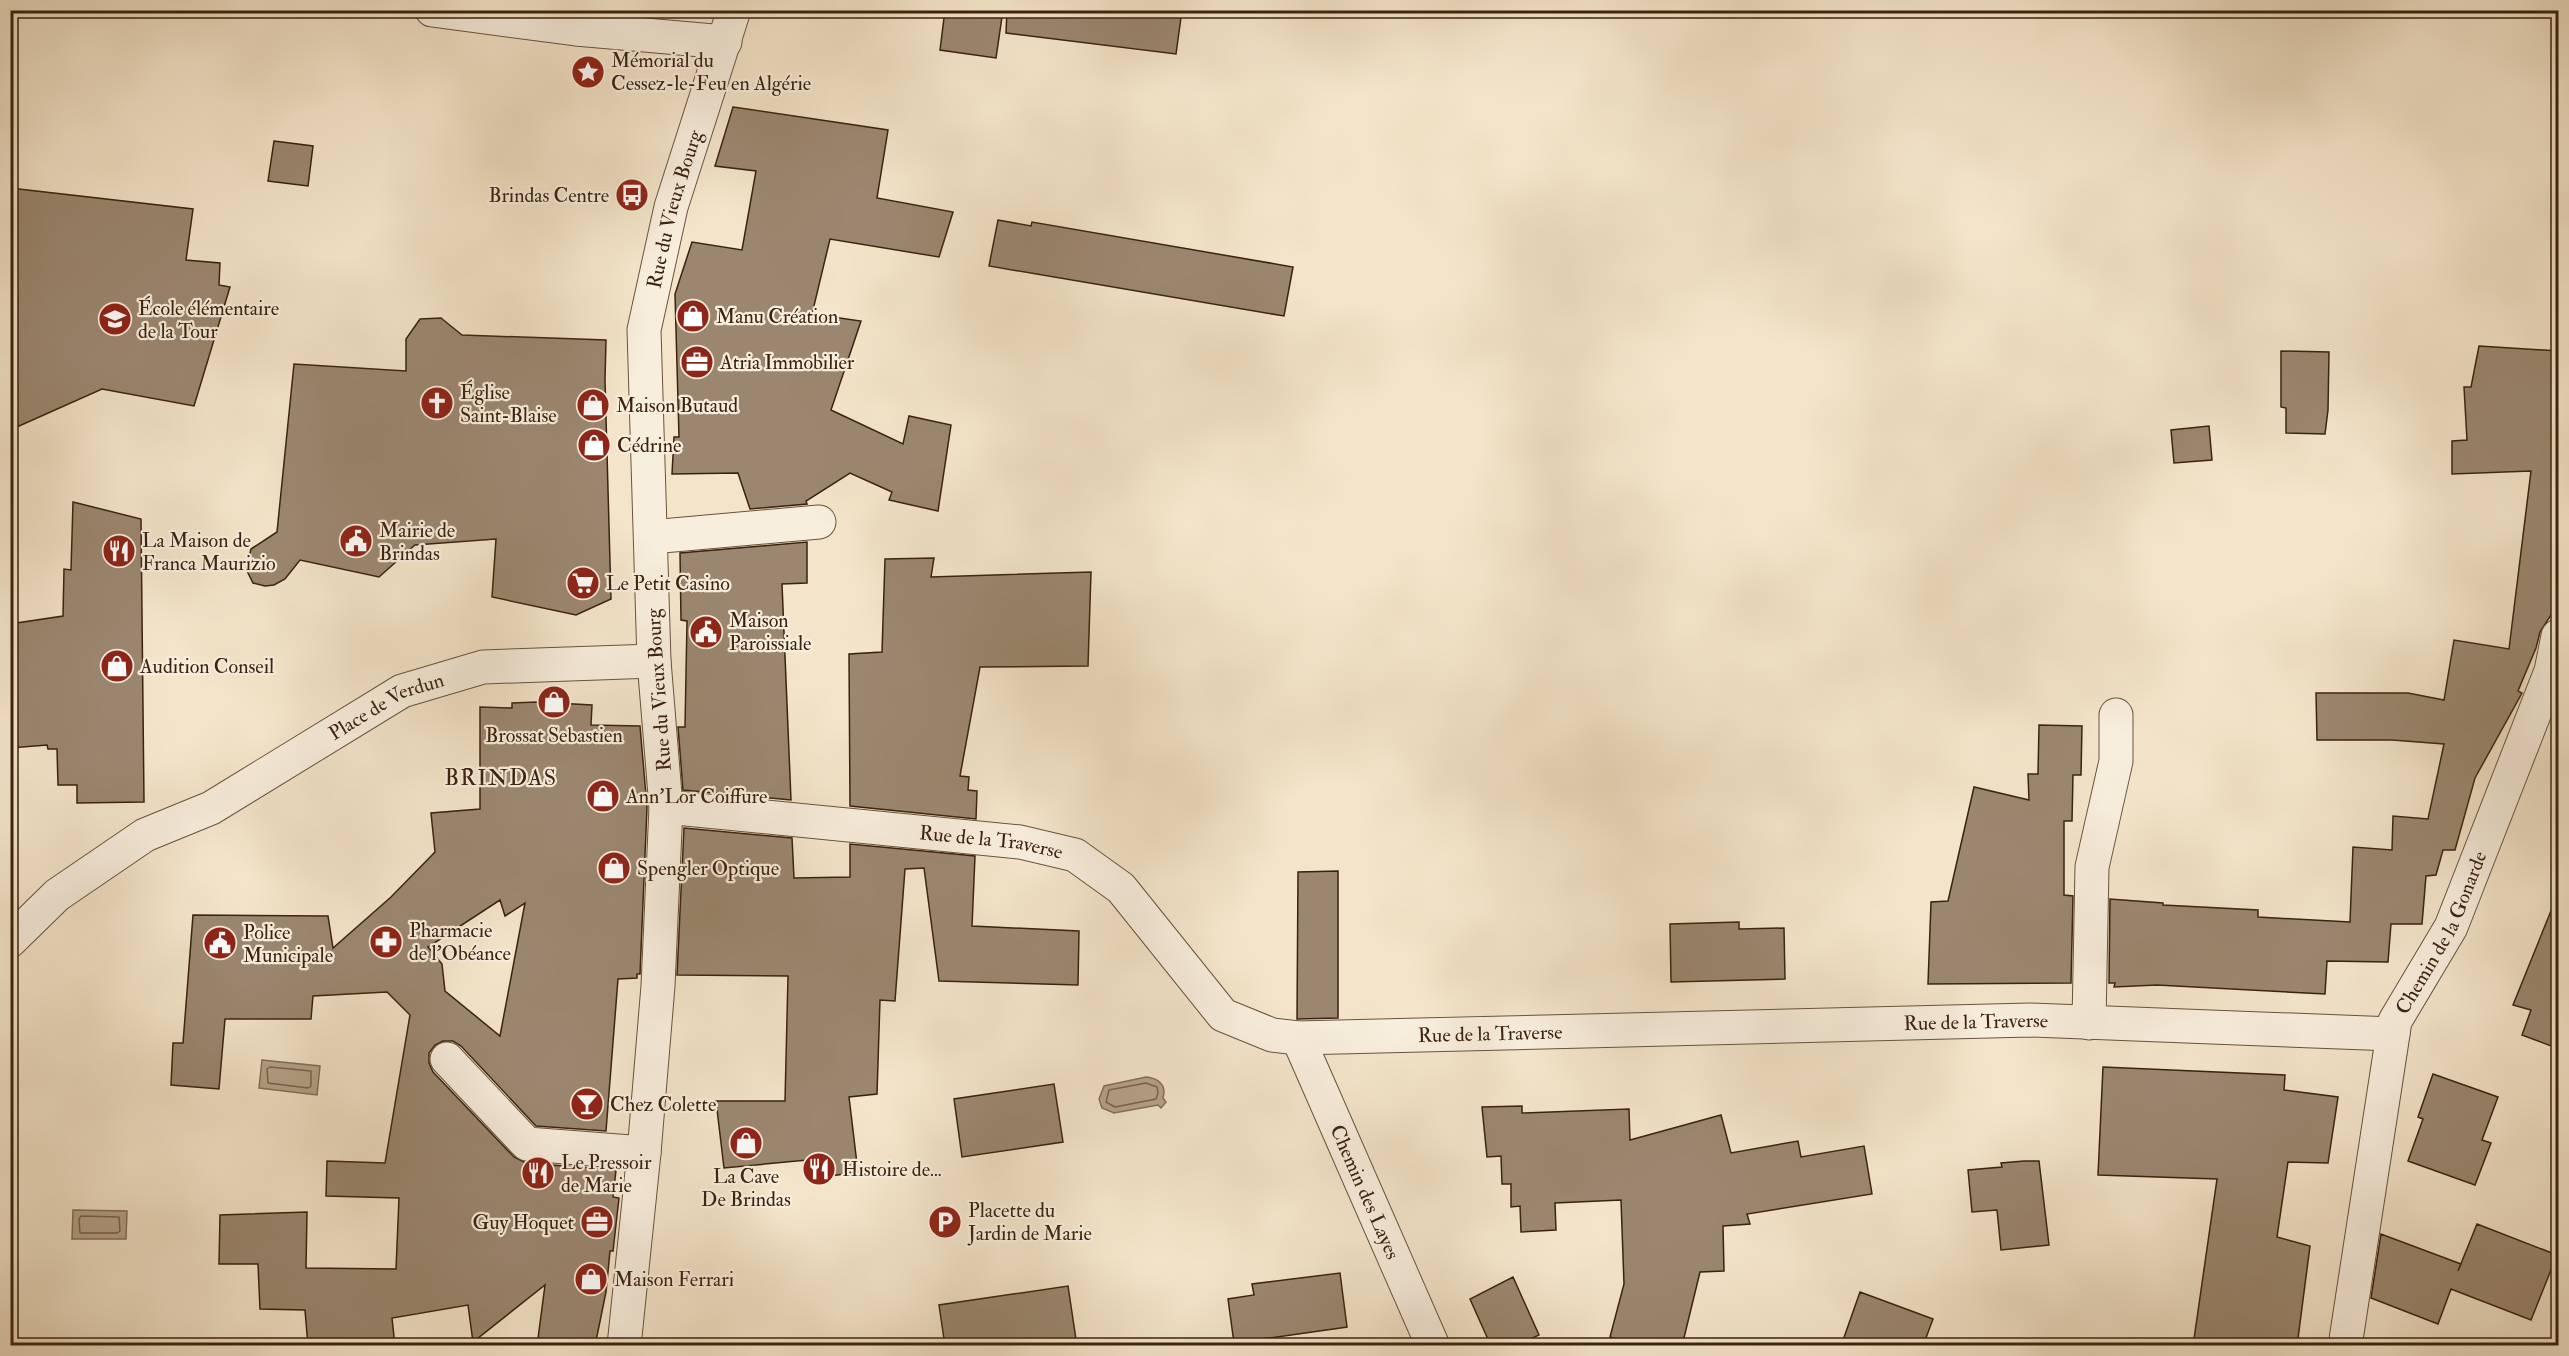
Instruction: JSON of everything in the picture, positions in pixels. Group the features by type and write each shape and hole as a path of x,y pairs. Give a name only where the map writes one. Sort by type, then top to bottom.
{"street":[{"path":"432,10 573,39 725,42"},
{"name":"Rue du Vieux Bourg","path":"624,1346 658,986 666,807 654,660 644,330 670,207 734,10"},
{"path":"651,537 819,522"},
{"name":"Chemin de la Gonarde","path":"2346,1346 2395,1021 2451,927 2551,670 2558,643"},
{"name":"Place de Verdun","path":"10,941 57,895 145,835 211,808 402,692 483,667 654,660"},
{"path":"2089,1023 2092,867 2116,761 2116,715"},
{"name":"Rue de la Traverse","path":"666,807 1020,842 1075,855 1121,888 1223,1015 1272,1035 1298,1038 2030,1020 2393,1035"},
{"name":"Chemin des Layes","path":"1298,1038 1434,1346"},
{"path":"447,1059 527,1144 644,1153"}],"water":[{"path":"262,1060 320,1066 317,1095 259,1088"},
{"path":"1146,1077 1158,1081 1163,1086 1163,1098 1166,1102 1161,1108 1158,1105 1114,1113 1102,1108 1099,1099 1104,1086"},
{"path":"73,1210 127,1211 126,1239 72,1239"}],"building":[{"path":"945,10 1003,10 996,58 940,50"},
{"path":"1007,10 1182,10 1176,54 1006,33"},
{"path":"733,107 888,130 877,198 953,212 939,257 830,239 812,314 861,321 831,410 903,444 909,416 951,425 938,511 889,500 892,492 850,473 806,501 807,504 750,509 738,473 672,474 674,437 679,437 675,294 692,242 742,250 756,171 715,166"},
{"path":"274,141 313,146 308,186 268,181"},
{"name":"École élémentaire de la Tour","path":"10,188 193,209 186,260 220,263 219,285 230,287 194,406 102,389 10,430"},
{"path":"998,220 1031,226 1032,222 1293,267 1284,316 989,266"},
{"path":"441,318 462,335 606,340 611,599 576,615 492,597 496,539 415,545 379,577 300,560 285,579 274,585 265,586 253,583 246,569 251,549 277,532 294,364 406,371 406,339 420,319"},
{"path":"2479,346 2559,351 2559,556 2551,615 2540,632 2536,648 2518,691 2522,693 2475,778 2455,850 2443,850 2436,875 2426,876 2422,924 2391,924 2388,962 2327,961 2325,994 2157,985 2114,987 2115,983 2109,983 2110,899 2163,903 2163,905 2258,910 2258,917 2350,922 2353,847 2392,850 2393,816 2428,819 2444,744 2392,740 2317,740 2316,693 2408,693 2444,700 2454,640 2509,649 2531,471 2452,474 2452,441 2467,440 2464,387 2471,387"},
{"path":"2281,351 2329,352 2328,410 2325,434 2286,433 2286,408 2281,407"},
{"path":"2209,426 2212,460 2174,463 2171,430"},
{"path":"73,502 141,519 144,802 77,803 77,785 58,785 57,749 48,749 47,745 10,748 10,624 63,616 64,569 71,570"},
{"path":"807,542 807,583 782,584 791,800 683,790 678,727 685,727 687,621 681,620 680,553"},
{"path":"934,558 931,577 1091,572 1088,666 980,667 960,776 969,777 968,790 977,791 976,819 850,806 849,654 882,652 885,559"},
{"path":"512,703 592,705 591,725 640,726 647,807 640,974 637,974 637,978 618,979 606,1131 536,1126 461,1046 453,1041 443,1041 435,1045 429,1053 429,1063 433,1072 514,1157 526,1163 616,1170 613,1197 619,1198 613,1251 610,1251 606,1292 595,1346 537,1346 545,1285 473,1342 468,1305 392,1318 395,1346 308,1346 305,1310 260,1309 258,1264 219,1264 220,1215 307,1212 306,1268 396,1269 399,1198 326,1196 327,1161 385,1163 410,1015 387,992 313,996 311,1019 225,1019 219,1089 171,1085 173,1043 183,1043 193,915 328,916 333,948 391,897 435,852 431,813 480,809 480,707 512,708","holes":["500,900 505,916 525,903 500,1036 445,991 442,964 428,947"]},
{"path":"2039,725 2082,726 2081,775 2073,775 2072,821 2064,821 2064,895 2073,896 2071,983 1928,984 1931,902 1948,901 1974,787 2029,800 2028,774 2038,774"},
{"path":"684,828 792,838 794,878 850,877 850,844 975,856 972,926 1079,931 1078,985 939,981 924,868 905,869 895,1001 880,1000 877,1094 849,1097 858,1172 810,1179 807,1160 724,1168 716,1101 785,1101 788,976 677,975"},
{"path":"1338,871 1338,1018 1297,1019 1298,872"},
{"path":"2557,896 2559,897 2559,1049 2522,1035 2531,1010 2513,1005"},
{"path":"1739,922 1739,929 1784,928 1785,979 1671,982 1670,924"},
{"path":"2103,1067 2285,1075 2284,1090 2338,1097 2328,1163 2288,1162 2277,1237 2310,1246 2297,1346 2193,1346 2217,1179 2098,1175"},
{"path":"2433,1074 2498,1097 2482,1140 2491,1143 2475,1185 2408,1161 2423,1119 2418,1117"},
{"path":"1054,1084 1063,1142 962,1157 954,1099"},
{"path":"1522,1106 1522,1113 1629,1109 1630,1140 1721,1115 1731,1153 1798,1141 1801,1157 1864,1146 1872,1194 1747,1214 1750,1224 1723,1226 1724,1271 1700,1272 1682,1346 1640,1346 1610,1337 1624,1284 1621,1200 1555,1203 1556,1230 1521,1232 1520,1206 1511,1207 1511,1184 1502,1184 1501,1156 1487,1157 1482,1107"},
{"path":"2039,1161 2049,1245 2001,1250 1997,1210 1972,1212 1968,1170 2002,1167 2001,1163"},
{"path":"2477,1224 2557,1255 2531,1320 2451,1289 2438,1324 2371,1298 2381,1234 2461,1264"},
{"path":"1340,1273 1347,1327 1234,1343 1228,1299 1254,1295 1252,1284"},
{"path":"1513,1277 1539,1335 1516,1346 1491,1346 1470,1299"},
{"path":"1068,1286 1077,1346 945,1346 939,1305"},
{"path":"1860,1292 1933,1319 1923,1346 1841,1346"}],"place":[{"name":"Mémorial du Cessez-le-Feu en Algérie","path":"588,72"},
{"name":"Brindas Centre","path":"632,195"},
{"name":"Manu Création","path":"693,316"},
{"name":"École élémentaire de la Tour","path":"115,319"},
{"name":"Atria Immobilier","path":"697,362"},
{"name":"Église Saint-Blaise","path":"437,403"},
{"name":"Maison Butaud","path":"593,405"},
{"name":"Cédrine","path":"594,445"},
{"name":"Mairie de Brindas","path":"356,541"},
{"name":"La Maison de Franca Maurizio","path":"119,551"},
{"name":"Le Petit Casino","path":"583,583"},
{"name":"Maison Paroissiale","path":"706,632"},
{"name":"Audition Conseil","path":"117,666"},
{"name":"Brossat Sebastien","path":"554,702"},
{"name":"Ann'Lor Coiffure","path":"603,796"},
{"name":"Spengler Optique","path":"614,868"},
{"name":"Pharmacie de l'Obéance","path":"386,942"},
{"name":"Police Municipale","path":"220,943"},
{"name":"Chez Colette","path":"587,1104"},
{"name":"La Cave De Brindas","path":"746,1143"},
{"name":"Histoire de...","path":"819,1169"},
{"name":"Le Pressoir de Marie","path":"538,1173"},
{"name":"Guy Hoquet","path":"597,1222"},
{"name":"Placette du Jardin de Marie","path":"945,1222"},
{"name":"Maison Ferrari","path":"591,1279"}],"district":[{"name":"BRINDAS","path":"501,777"}]}
